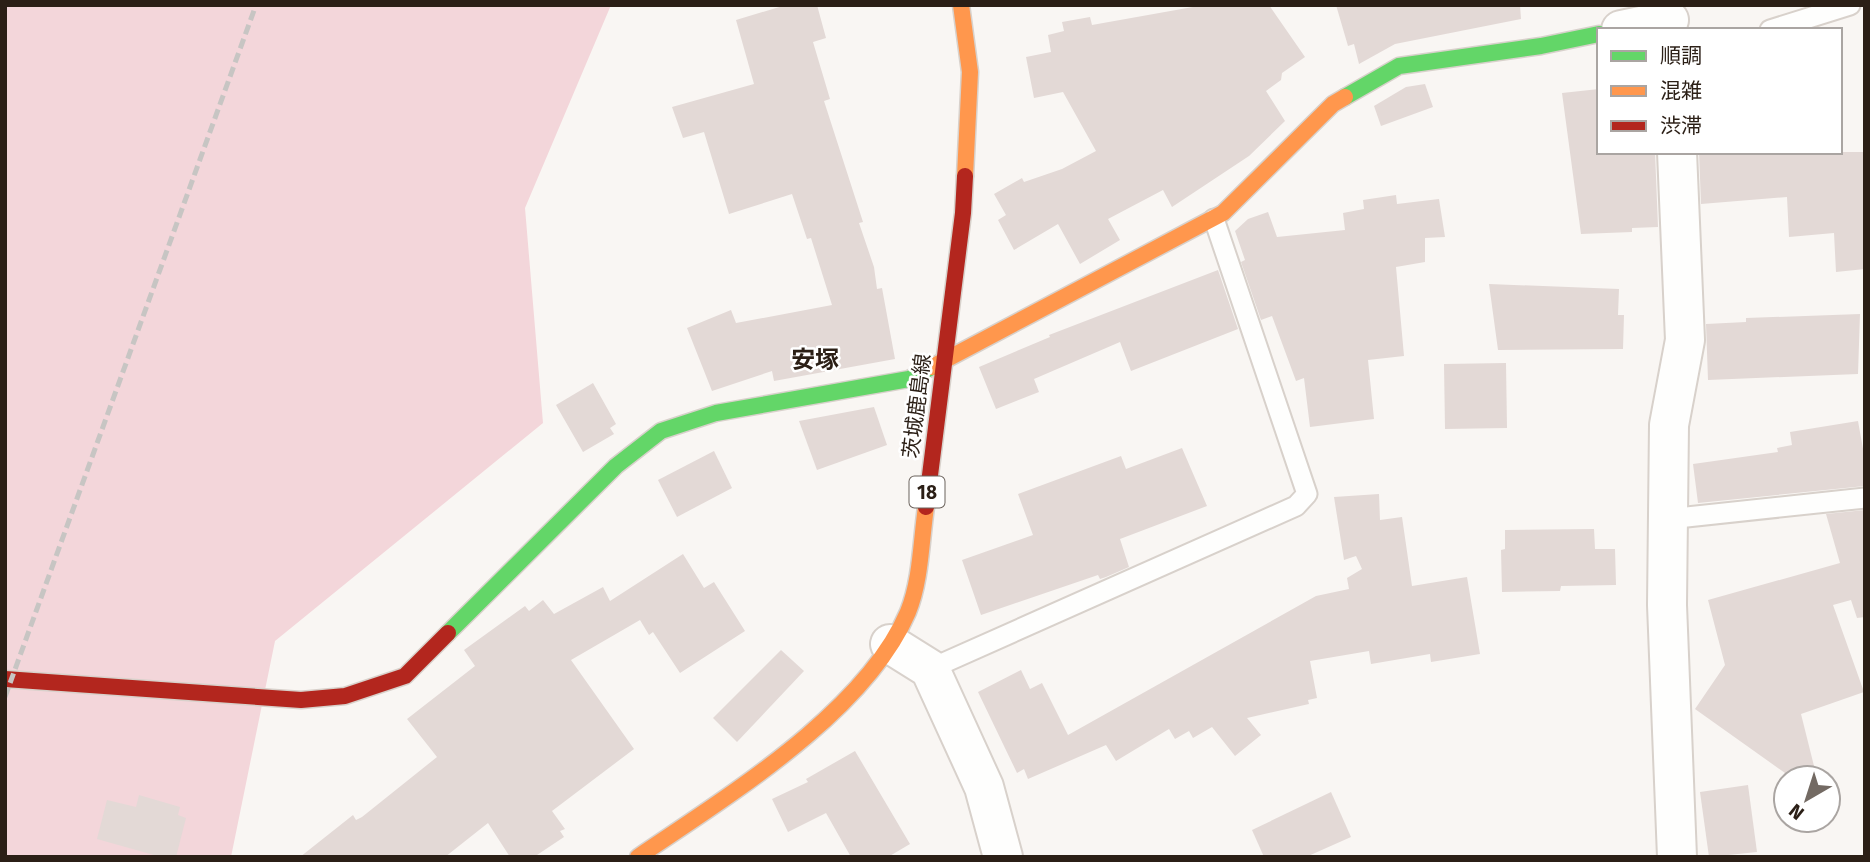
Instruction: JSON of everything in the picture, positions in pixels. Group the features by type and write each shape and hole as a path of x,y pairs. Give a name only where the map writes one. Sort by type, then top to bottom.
{"street":[{"name":"茨城鹿島線","path":"638,857 774,762 873,667 890,644 907,613 917,575 963,213 970,72 961,5"},
{"path":"1629,28 1669,18"},
{"path":"5,679 301,700 345,696 405,676 616,466 661,431 716,413 909,379 1223,214 1332,104 1399,66 1541,46 1597,34"},
{"path":"1677,154 1685,340 1669,425 1667,605 1677,857"},
{"path":"890,644 930,669 984,787 1003,857"}],"lane":[{"path":"1776,28 1850,5"},
{"path":"930,669 1296,506 1307,494 1214,219"},
{"path":"1668,519 1865,498"}],"shaded area":[{"path":"5,5 611,5 525,208 543,423 275,641 231,857 5,857"}],"building":[{"path":"786,5 817,5 826,38 813,42 830,99 824,101 863,222 859,223 874,267 877,289 882,288 895,359 774,381 772,371 712,391 687,328 731,310 736,323 832,305 811,238 807,239 792,194 729,214 704,132 683,138 672,107 754,84 736,20"},
{"path":"1204,5 1269,5 1305,57 1282,73 1281,80 1266,91 1285,121 1249,156 1172,207 1163,190 1108,219 1120,240 1080,264 1058,224 1014,250 998,220 1006,215 994,194 1022,178 1024,182 1062,169 1096,151 1063,92 1034,98 1026,57 1051,52 1048,35 1064,31 1062,22 1090,17 1092,25"},
{"path":"1336,5 1520,5 1521,19 1395,44 1359,64 1354,44 1348,46"},
{"path":"1425,84 1433,107 1381,126 1374,106 1406,87"},
{"path":"1597,89 1597,154 1655,154 1658,227 1632,228 1632,232 1581,234 1562,93"},
{"path":"1865,152 1865,269 1836,272 1834,233 1789,237 1787,197 1701,204 1699,154"},
{"path":"1396,195 1397,204 1439,199 1445,237 1425,238 1425,262 1396,267 1404,356 1368,360 1374,419 1310,427 1304,378 1296,381 1272,316 1261,320 1241,262 1245,260 1235,231 1248,219 1268,212 1277,237 1345,230 1343,213 1364,209 1363,200"},
{"path":"1218,270 1238,329 1131,371 1120,342 1034,379 1039,392 996,409 979,367 1050,337 1049,335"},
{"path":"1489,284 1619,289 1618,315 1624,315 1623,349 1498,350"},
{"path":"1860,314 1858,374 1708,380 1706,324 1746,322 1746,318"},
{"path":"1506,363 1507,428 1445,429 1444,364"},
{"path":"593,383 616,424 610,428 614,434 583,452 556,405"},
{"path":"874,407 887,445 817,470 799,421"},
{"path":"1858,421 1865,460 1865,486 1698,503 1693,464 1778,452 1777,448 1792,445 1790,432"},
{"path":"1182,448 1207,506 1120,539 1129,567 1100,579 1098,575 981,615 962,560 1033,535 1018,494 1121,456 1126,469"},
{"path":"714,451 732,488 677,517 658,480"},
{"path":"1379,494 1380,520 1402,517 1412,586 1467,577 1480,654 1431,662 1430,654 1371,664 1369,651 1310,661 1317,698 1308,700 1309,704 1247,718 1261,735 1235,756 1212,727 1193,738 1189,731 1175,739 1169,729 1116,761 1106,745 1028,779 1024,769 1017,773 978,692 1021,670 1030,689 1042,683 1068,735 1316,596 1349,589 1347,578 1362,569 1356,556 1344,560 1334,497"},
{"path":"1865,510 1865,617 1857,618 1851,600 1833,605 1864,692 1801,714 1814,764 1772,764 1695,709 1725,665 1708,600 1840,563 1826,514"},
{"path":"1594,529 1595,549 1615,549 1616,585 1561,586 1560,591 1502,592 1501,550 1505,549 1505,530"},
{"path":"683,554 704,588 714,582 745,631 680,673 653,632 649,635 640,620 571,660 634,749 552,811 565,829 560,831 564,837 534,857 510,857 488,823 445,857 300,857 353,815 356,820 362,817 437,757 407,719 475,666 464,650 525,606 529,611 543,600 554,614 603,587 610,601"},
{"path":"781,650 804,671 737,742 713,718"},
{"path":"855,751 910,844 888,857 851,857 826,813 788,832 772,799 808,782 806,779"},
{"path":"1748,785 1757,852 1709,857 1700,792"},
{"path":"1331,792 1351,837 1306,857 1264,857 1252,830"},
{"path":"139,795 180,807 178,815 186,818 176,857 161,857 97,839 107,800 136,807"}],"railway":[{"path":"5,697 256,5"}],"traffic: fast":[{"path":"1345,97 1399,66 1541,46 1597,34"},
{"path":"448,633 616,466 661,431 716,413 909,379 932,367"}],"traffic: slow":[{"path":"961,5 970,72 965,176"},
{"path":"932,367 1223,213 1333,104 1345,97"},
{"path":"638,857 790,750 860,684 888,649 908,612 918,574 926,507"}],"traffic: jam":[{"path":"926,507 963,213 965,176"},
{"path":"5,679 301,700 345,696 405,676 448,633"}],"district":[{"name":"安塚","path":"815,360"}]}
